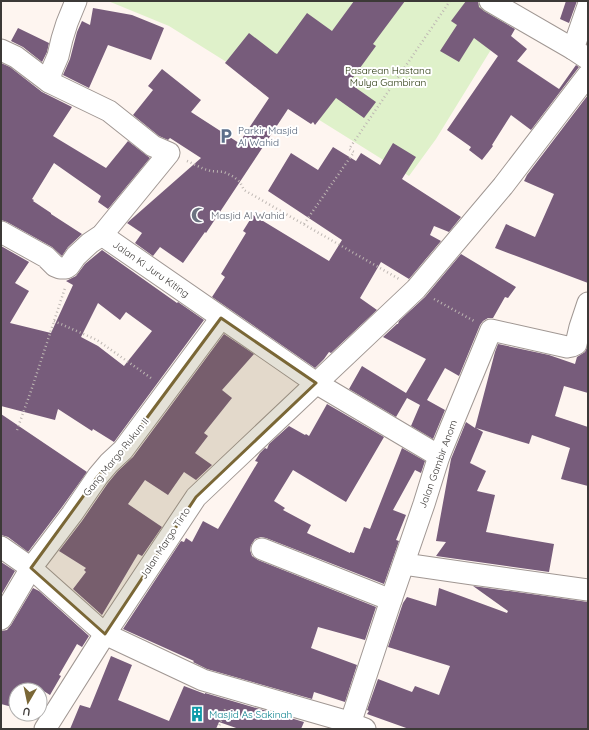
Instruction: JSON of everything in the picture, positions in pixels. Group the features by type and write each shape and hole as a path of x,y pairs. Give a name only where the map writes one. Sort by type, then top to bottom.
{"street":[{"path":"49,82 67,23 76,1"},
{"path":"490,1 580,54 588,6"},
{"path":"1,50 16,57 49,82 109,112 153,146 169,153"},
{"name":"Jalan Margo Tirto","path":"45,729 105,634 196,497 416,289 503,186 588,75"},
{"name":"Jalan Ki Juru Kiting","path":"169,153 102,236 316,383 439,456"},
{"path":"1,232 46,257 55,266 60,268 66,268 69,266 76,256 90,243 102,236"},
{"path":"491,330 567,347 572,346 576,344 588,303"},
{"name":"Gang Margo Rukun II","path":"1,619 31,568 72,514 98,476 123,450 221,318"},
{"name":"Jalan Gambir Anom","path":"348,726 404,564 439,456 491,330"},
{"path":"1,547 31,568 105,634 203,680 348,726"},
{"path":"262,549 391,600"},
{"path":"404,564 588,590"}],"path":[{"path":"304,224 354,152 350,149 450,1"},
{"path":"169,153 204,169 224,172 234,177 240,182 244,190 452,310 491,330"},
{"path":"17,430 65,287 66,268"},
{"path":"54,321 97,340 168,390"}],"highlighted area":[{"path":"221,318 316,383 196,497 105,634 31,568 98,476 123,450"}],"green space":[{"name":"Pasarean Hastana Mulya Gambiran","path":"108,1 475,1 508,22 436,139 409,176 169,26"}],"building":[{"path":"354,1 405,1 373,44 376,46 349,83 376,102 364,118 336,98 315,125 313,122 311,124 288,109 206,233 205,232 183,263 160,247 153,256 135,243 142,233 127,223 201,158 170,138 168,140 159,136 133,115 153,90 148,86 162,69 201,100 191,112 239,143 269,98 225,63 249,33 277,54 307,13 332,31"},
{"path":"466,1 478,1 479,7 484,11 515,29 511,36 527,49 517,61 559,89 576,65 579,67 531,130 511,115 492,145 493,146 482,160 469,150 471,147 447,130 498,56 474,38 459,62 440,51 457,25 451,21"},
{"path":"566,1 577,1 569,23 560,19"},
{"path":"93,8 132,15 164,28 151,60 108,45 89,88 63,75 70,59 77,32 82,21 90,25"},
{"path":"18,28 49,43 47,52 42,62 23,47 11,41"},
{"path":"1,63 10,67 42,92 72,107 53,136 106,168 128,141 150,158 108,209 98,202 101,196 54,163 32,199 51,214 82,234 68,247 62,256 52,247 1,220"},
{"path":"588,95 588,283 495,248 506,224 535,237 554,194 524,181"},
{"path":"393,143 416,157 402,179 461,217 449,232 434,226 430,235 441,241 409,279 381,262 360,298 377,310 331,353 329,352 315,368 212,297 225,277 221,274 246,233 243,231 253,215 329,261 342,240 268,191 291,153 318,170 333,147 356,161 361,153 380,165"},
{"path":"1,246 29,262 15,283 29,291 10,323 51,333 73,285 66,281 76,276 85,264 102,250 177,303 178,302 204,320 114,442 93,429 92,431 58,409 55,420 1,406","holes":["98,303 120,320 126,312 152,331 124,366 98,346 81,337"]},
{"path":"461,254 516,287 508,298 505,297 493,318 488,318 480,325 459,376 445,368 427,400 445,410 433,439 411,426 420,405 407,398 396,417 349,389 362,366 406,393 426,359 383,337 425,297"},
{"path":"224,334 254,354 222,390 232,398 204,433 208,436 195,453 212,465 196,480 184,472 168,495 145,480 128,504 162,527 142,556 138,554 102,615 73,589 86,572 84,570 86,568 59,551 108,483 133,457"},
{"path":"498,344 549,355 575,364 577,357 585,352 588,345 588,393 564,386 555,416 588,427 588,486 561,479 570,448 532,435 529,444 476,428 483,432 470,463 486,471 477,491 495,495 486,532 554,544 549,572 436,556 446,542 436,541 451,459 466,422 475,428"},
{"path":"327,404 384,437 346,502 293,470 274,501 285,508 283,510 311,525 307,533 350,553 354,553 364,527 370,529 402,448 425,461 421,473 415,470 393,510 406,515 396,540 399,541 384,584 266,538 261,537 255,539 251,545 250,550 252,556 258,560 376,607 365,640 318,627 311,648 357,665 345,702 314,692 312,699 207,669 193,662 194,661 123,629 181,541 184,542 186,538 192,542 203,521 218,529 258,462 255,461 260,453 265,448 267,449 269,444 289,426 309,436"},
{"path":"1,414 87,472 28,552 8,537 1,535"},
{"path":"1,562 15,571 1,595"},
{"path":"473,586 588,602 588,729 409,729 367,714 378,679 412,692 415,686 439,695 450,666 388,647 403,603 407,597 436,606 439,588 507,613 508,611"},
{"path":"33,588 39,591 89,636 82,647 77,644 59,675 61,676 50,695 48,694 48,682 8,682 8,706 1,704 1,631 7,630"},
{"path":"111,656 132,665 118,700 169,721 184,686 205,694 304,722 301,729 239,729 219,722 216,729 70,729 80,705 90,708"}],"place":[{"name":"Parkir Masjid Al Wahid","path":"226,136"},
{"name":"Masjid Al Wahid","path":"199,215"},
{"name":"Masjid As Sakinah","path":"197,714"}]}
